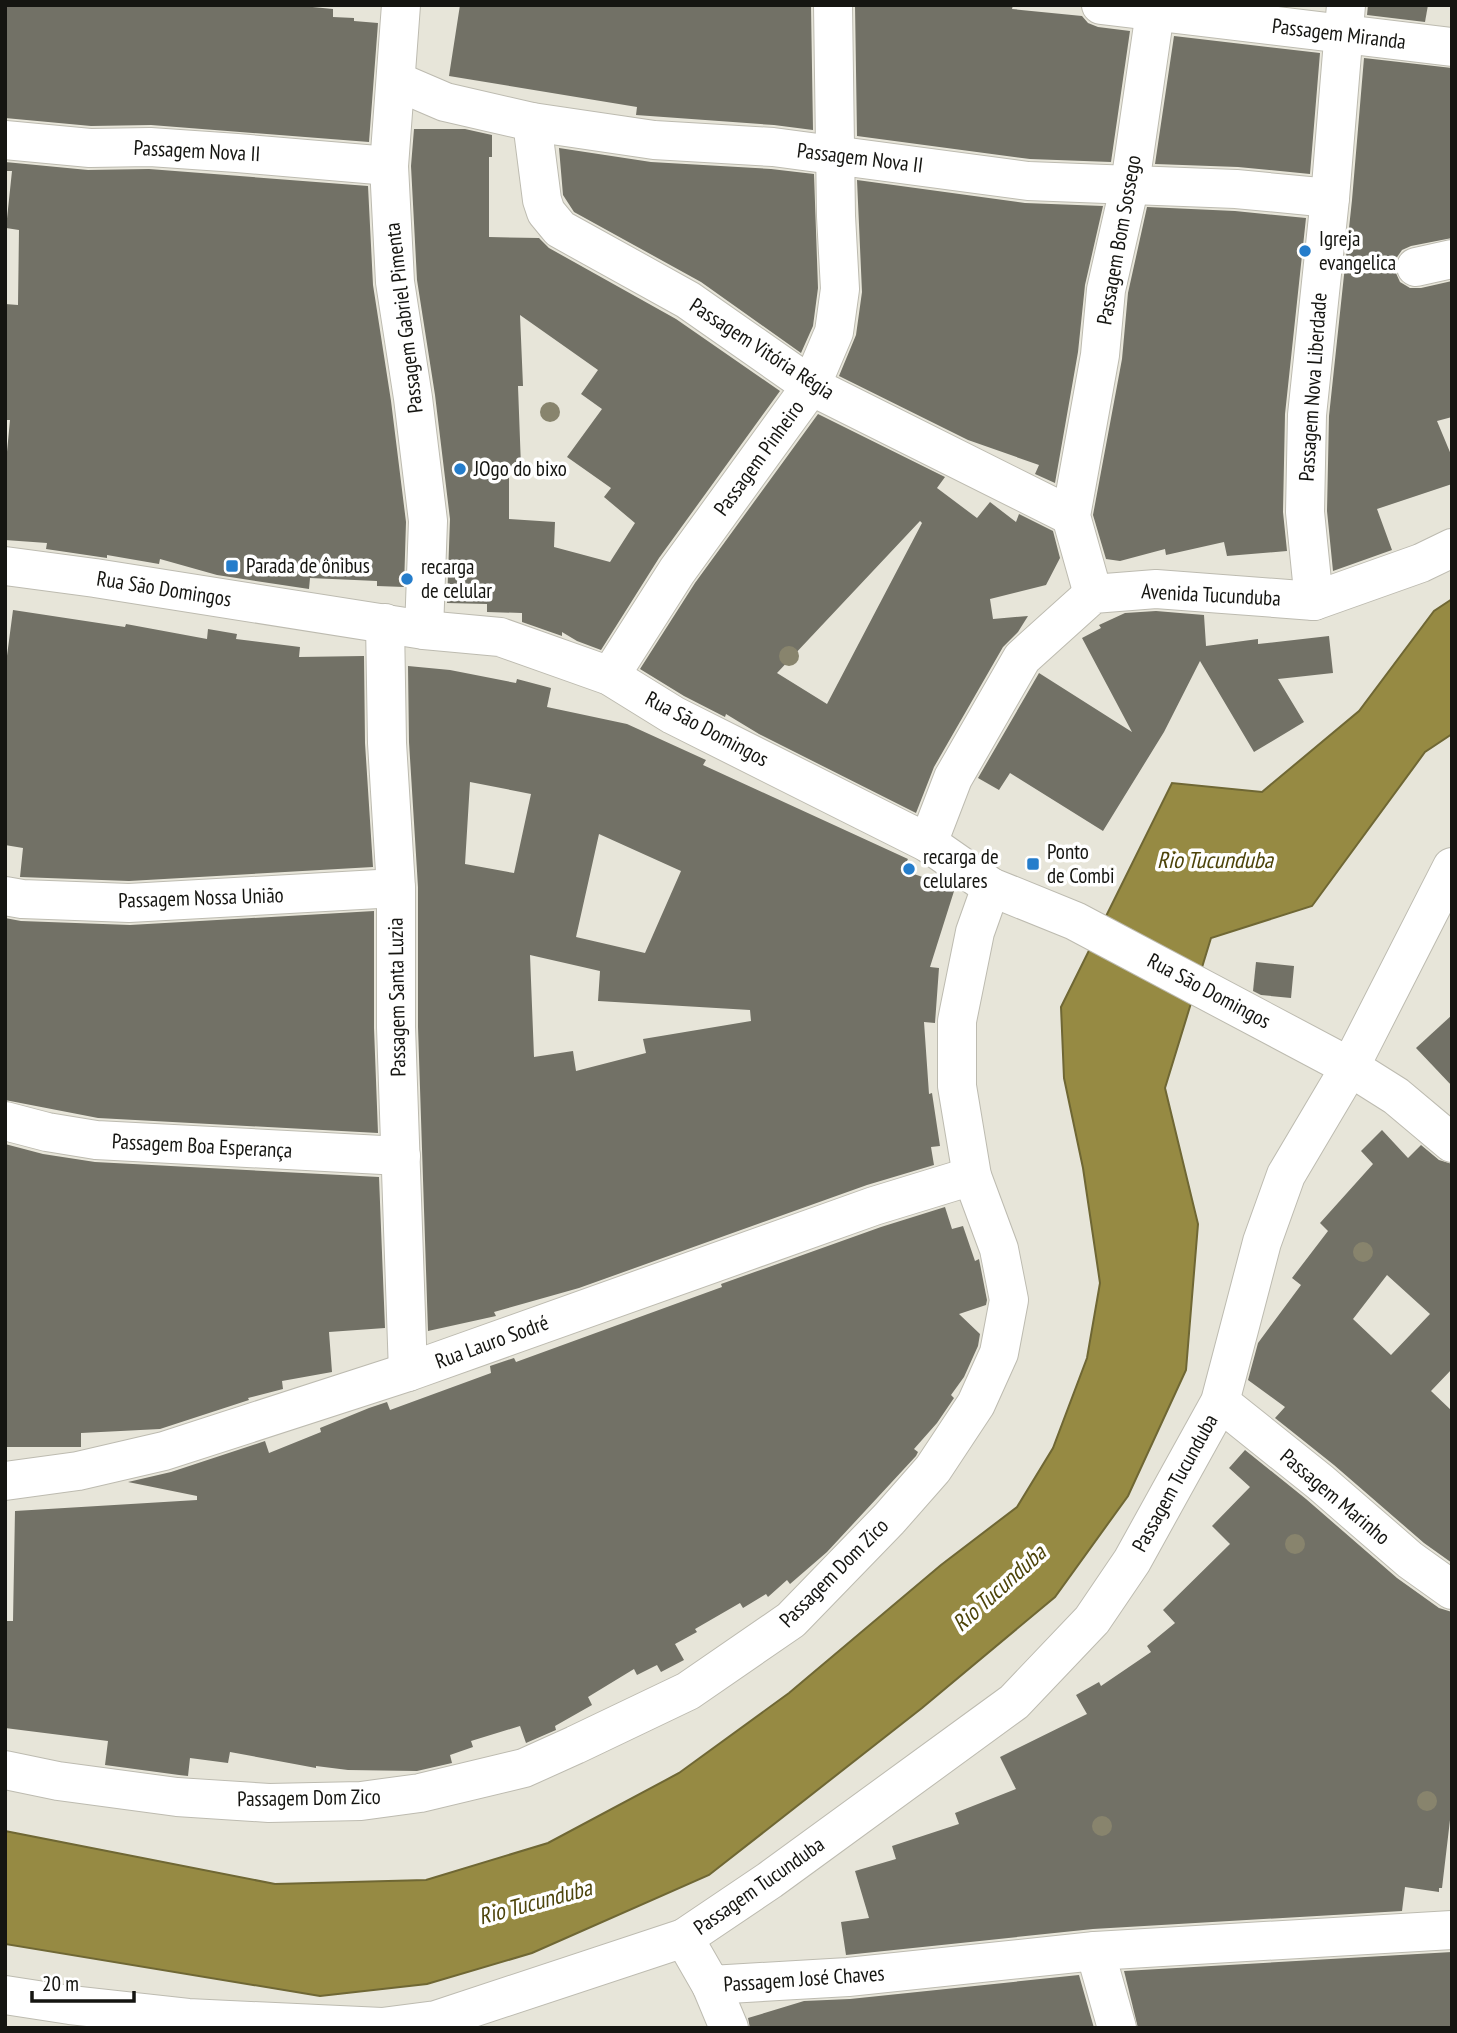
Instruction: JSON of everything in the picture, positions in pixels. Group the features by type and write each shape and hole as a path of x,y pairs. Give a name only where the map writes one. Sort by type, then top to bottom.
{"street":[{"name":"Passagem Gabriel Pimenta","path":"401,5 389,166 395,282 428,521 424,630"},
{"name":"Passagem Pinheiro","path":"610,676 677,571 811,386 834,332 840,289 834,154 833,5"},
{"name":"Passagem Miranda","path":"1101,5 1344,20 1452,47"},
{"name":"Passagem Bom Sossego","path":"1071,516 1100,355 1106,290 1130,184 1155,8"},
{"name":"Passagem Nova Liberdade","path":"1314,601 1305,512 1307,415 1330,198 1344,20"},
{"name":"Passagem Nova II","path":"396,81 445,102 532,122 654,141 736,143 1028,181 1236,189 1330,198"},
{"name":"Passagem Vitória Régia","path":"532,122 542,200 546,212 560,229 688,300 811,386 1071,516"},
{"name":"Passagem Nova II","path":"5,140 90,148 150,147 389,166"},
{"path":"928,843 953,778 1022,658 1093,594 1071,516"},
{"name":"Avenida Tucunduba","path":"1093,594 1156,589 1314,601 1421,563 1452,548"},
{"name":"Rua São Domingos","path":"5,566 424,630 500,637 610,676 673,715 928,843 991,887 1075,920 1350,1067 1396,1096 1452,1143"},
{"name":"Passagem Santa Luzia","path":"385,623 387,743 397,887 396,1027 408,1372"},
{"name":"Passagem Tucunduba","path":"684,1938 770,1880 1014,1702 1092,1620 1132,1561 1220,1402 1262,1242 1286,1175 1350,1067 1452,867"},
{"name":"Passagem Nossa União","path":"5,896 129,903 397,887"},
{"name":"Passagem Dom Zico","path":"5,1770 58,1781 177,1797 268,1803 361,1801 420,1793 524,1768 688,1691 791,1620 889,1519 933,1469 976,1404 999,1353 1009,1300 999,1250 972,1176 957,1086 957,1021 975,932 991,887"},
{"name":"Passagem Boa Esperança","path":"5,1121 47,1132 96,1140 401,1156"},
{"name":"Rua Lauro Sodré","path":"5,1481 78,1471 164,1451 408,1372 874,1206 972,1176"},
{"name":"Passagem Marinho","path":"1220,1402 1410,1559 1452,1590"},
{"name":"Passagem José Chaves","path":"684,1938 710,1985 848,1977 1095,1951 1452,1930"},
{"path":"5,1995 69,2016 188,2018 382,2027 438,2024 684,1938"},
{"path":"1095,1951 1117,2028"},
{"path":"710,1985 729,2028"}],"water":[{"name":"Rio Tucunduba","path":"1452,599 1452,734 1425,752 1312,906 1211,938 1165,1088 1198,1224 1186,1370 1128,1496 1055,1597 922,1708 709,1875 532,1953 427,1984 320,1996 5,1944 5,1831 275,1884 426,1880 548,1843 679,1773 789,1693 941,1565 1017,1507 1053,1448 1087,1358 1100,1283 1083,1168 1064,1078 1061,1007 1172,783 1262,792 1359,711 1434,611"}],"building":[{"path":"5,5 292,5 333,9 333,17 378,23 369,142 151,125 91,126 5,118"},
{"path":"460,5 811,5 813,130 636,115 637,107 449,76"},
{"path":"855,5 1013,5 1012,9 1082,16 1088,23 1098,27 1130,31 1111,162 1030,159 857,136"},
{"path":"1368,5 1428,5 1425,22 1367,15"},
{"path":"1174,36 1320,53 1310,174 1238,167 1155,164"},
{"path":"1364,58 1452,68 1452,238 1402,250 1395,260 1395,271 1400,282 1410,288 1452,281 1452,417 1437,421 1452,457 1452,484 1377,509 1392,550 1333,571 1327,511 1329,416"},
{"path":"414,129 465,129 492,135 492,157 489,157 489,237 539,238 549,248 676,319 780,391 659,558 601,650 562,632 562,636 522,622 522,613 487,612 487,604 447,603 450,519 435,395 417,280 411,166","holes":["520,315 598,370 581,394 602,409 567,457 611,488 604,497 635,523 610,562 554,547 555,522 509,519 509,468 521,467 518,386 523,386"]},
{"path":"559,148 651,162 814,174 818,288 813,326 801,353 701,282 574,212 563,195"},
{"path":"5,162 88,170 149,169 368,186 373,285 406,522 404,587 377,586 377,581 310,578 309,589 217,575 160,559 159,564 107,555 107,558 46,549 47,543 5,540 5,473 10,420 5,420 5,304 18,305 19,230 6,228 12,171 5,171"},
{"path":"857,180 1025,203 1103,206 1085,285 1078,352 1055,483 1035,474 1039,465 968,440 839,376 856,335 862,292"},
{"path":"1147,207 1306,218 1285,414 1283,512 1287,551 1227,556 1224,542 1166,555 1165,549 1120,561 1106,559 1093,515 1122,359 1128,293"},
{"path":"818,414 945,477 937,488 977,518 990,502 1016,522 1019,514 1053,531 1060,558 1046,585 990,599 993,619 1028,616 1018,632 1003,647 934,767 916,813 759,734 726,714 725,717 684,696 640,669 695,583","holes":["920,521 922,523 827,704 777,673"]},
{"path":"13,610 125,627 126,624 207,639 208,629 237,634 236,639 300,647 299,657 364,656 365,743 373,867 129,881 20,877 23,848 5,845 5,671"},
{"path":"1156,611 1204,615 1206,646 1258,639 1258,644 1329,636 1333,673 1278,679 1304,722 1254,752 1200,661 1164,732 1103,831 1010,773 999,790 978,778 1039,673 1132,732 1082,638 1101,628 1099,625 1125,613"},
{"path":"408,666 450,670 516,683 517,679 551,688 547,707 627,724 706,760 703,765 908,859 902,870 955,888 930,967 939,968 935,1023 924,1022 929,1094 932,1093 940,1146 931,1147 934,1165 867,1185 579,1288 494,1312 496,1316 428,1331 418,1027 418,887 409,742","holes":["470,782 531,794 514,873 465,864","599,834 681,871 645,953 576,937","530,955 600,971 598,1001 750,1010 751,1021 643,1039 646,1053 576,1071 573,1051 534,1057"]},
{"path":"374,911 374,1028 378,1133 98,1118 5,1100 5,918 21,921 130,925"},
{"path":"1256,962 1294,966 1291,998 1261,995 1253,991"},
{"path":"1452,1015 1452,1086 1416,1048"},
{"path":"1382,1130 1408,1158 1421,1145 1439,1160 1452,1164 1452,1369 1431,1391 1452,1411 1452,1563 1424,1543 1275,1418 1285,1407 1248,1380 1258,1343 1301,1285 1292,1278 1328,1231 1320,1223 1373,1164 1361,1151","holes":["1387,1275 1430,1314 1391,1355 1353,1319"]},
{"path":"5,1144 43,1154 95,1162 379,1177 385,1328 329,1332 332,1372 282,1381 283,1389 248,1398 249,1400 160,1429 81,1433 81,1447 5,1447"},
{"path":"945,1207 952,1229 963,1226 975,1261 979,1259 987,1300 986,1305 959,1314 980,1334 978,1346 964,1377 951,1395 954,1398 914,1449 918,1452 916,1456 827,1552 790,1584 787,1580 768,1597 766,1594 743,1608 740,1603 675,1644 684,1660 661,1672 657,1665 637,1675 634,1669 588,1697 592,1705 555,1726 556,1730 526,1743 520,1726 471,1741 473,1747 450,1755 452,1763 417,1771 316,1768 230,1752 228,1763 190,1758 188,1776 105,1765 108,1741 5,1728 5,1621 13,1621 15,1511 197,1500 197,1496 128,1482 171,1472 265,1441 269,1453 321,1432 320,1428 369,1408 387,1402 390,1410 491,1373 490,1366 514,1358 516,1362 722,1287 721,1284"},
{"path":"1245,1450 1397,1578 1439,1608 1452,1612 1452,1803 1442,1888 1439,1888 1439,1892 1405,1887 1402,1911 1093,1929 846,1955 841,1922 869,1918 855,1871 896,1859 892,1846 959,1824 955,1813 1016,1789 1000,1757 1087,1714 1076,1695 1099,1682 1101,1686 1151,1652 1147,1646 1175,1623 1163,1610 1230,1544 1212,1526 1250,1487 1229,1468"},
{"path":"1452,1952 1452,2028 1138,2028 1124,1971"},
{"path":"1079,1975 1094,2028 750,2028 748,2018 804,2001 850,1999"}],"place":[{"name":"Igreja evangelica","path":"1305,251"},
{"name":"JOgo do bixo","path":"460,469"},
{"name":"Parada de ônibus","path":"232,566"},
{"name":"recarga de celular","path":"407,579"},
{"name":"Ponto de Combi","path":"1033,864"},
{"name":"recarga de celulares","path":"909,869"}]}
